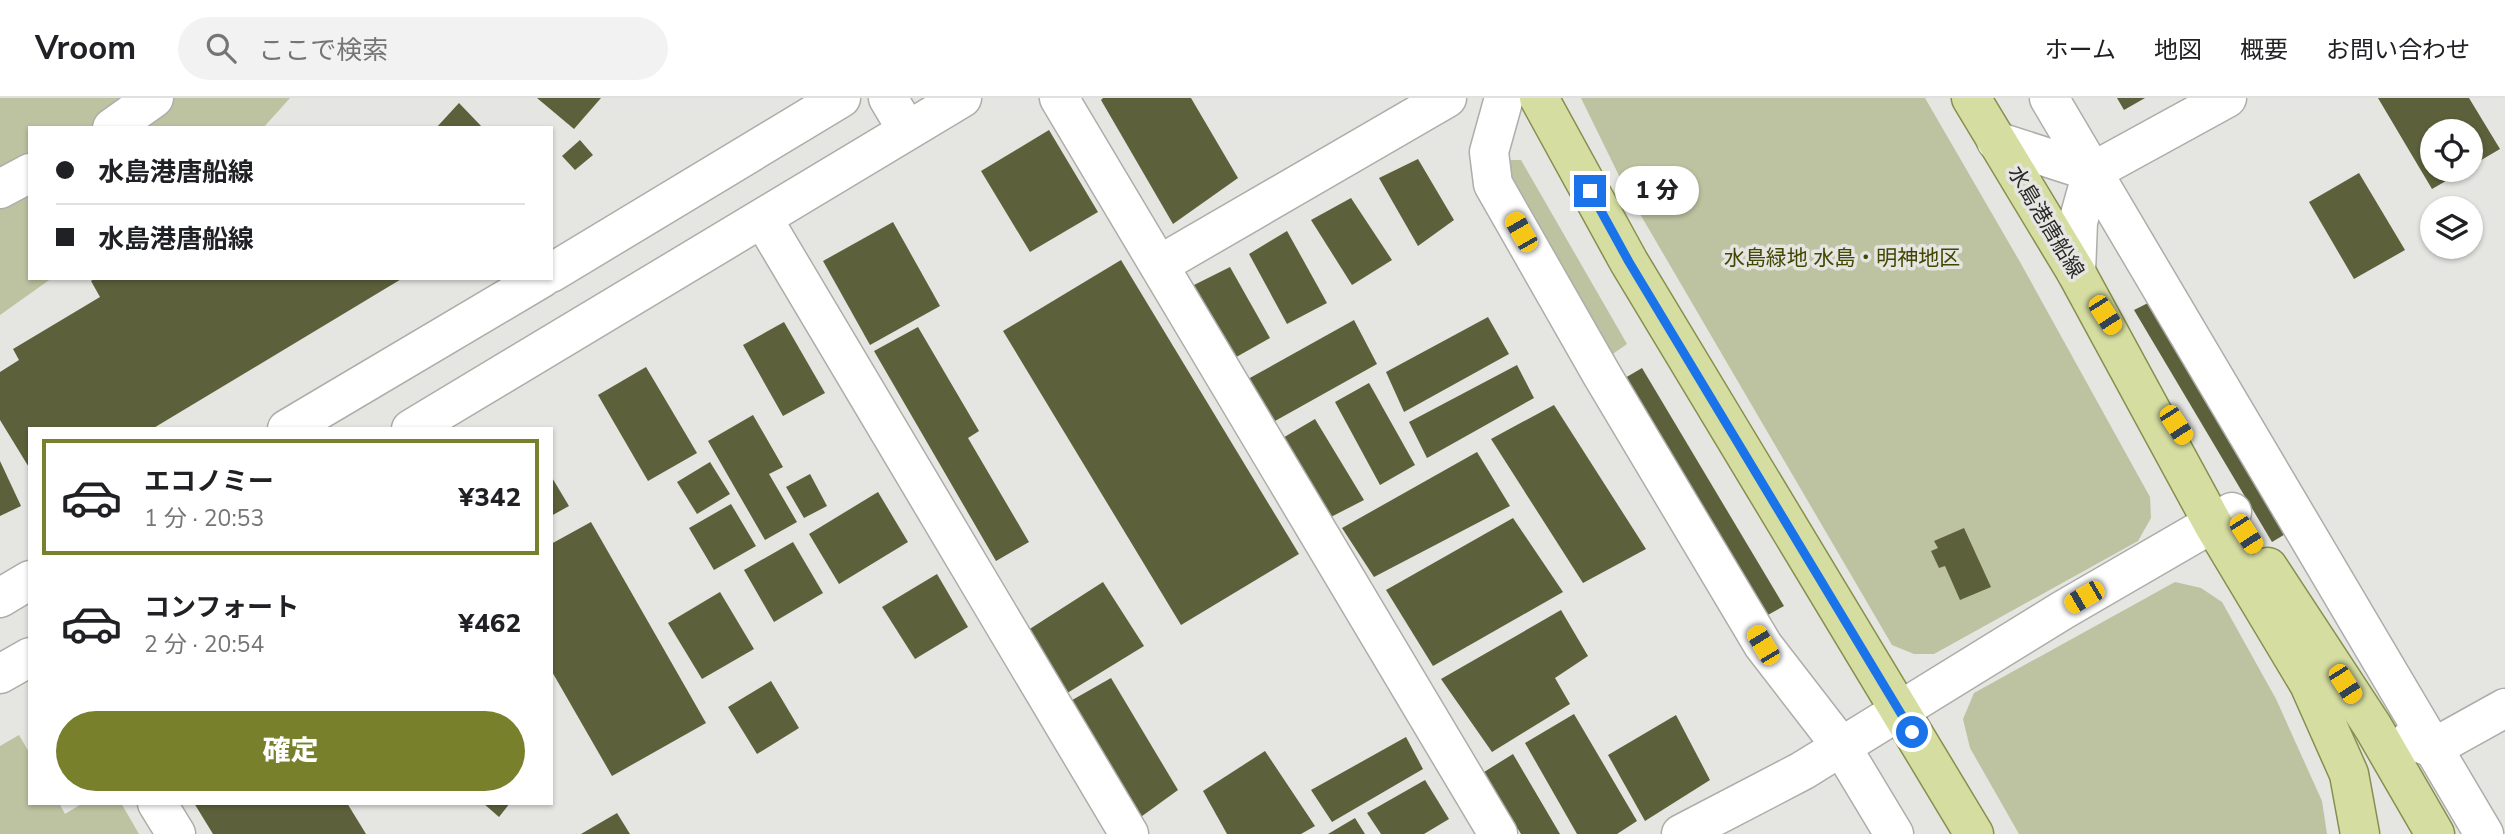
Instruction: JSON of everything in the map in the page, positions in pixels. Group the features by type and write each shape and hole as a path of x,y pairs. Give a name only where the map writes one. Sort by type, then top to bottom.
{"main road":[{"path":"1539,98 1629,262 1974,834"},
{"name":"水島港唐船線","path":"1971,98 2223,518 2330,727 2349,774 2360,834"},
{"path":"2223,518 2373,727 2425,826"}],"street":[{"path":"115,126 155,98"},
{"path":"553,272 841,98"},
{"path":"414,427 763,219 898,114 962,98"},
{"path":"1059,98 1498,834"},
{"path":"1159,265 1447,98"},
{"path":"1504,98 1489,152 1493,184 1602,375 1763,645 1841,746 1894,834"},
{"path":"2049,98 2484,834"},
{"path":"2076,272 2078,222 2092,172 2227,98"},
{"path":"1996,141 2092,172"},
{"path":"0,189 28,174"},
{"path":"763,219 1129,834"},
{"path":"290,427 539,280"},
{"path":"1681,834 1802,771 2063,610 2223,518"},
{"path":"0,674 28,658"},
{"path":"2373,727 2433,748 2505,708"},
{"path":"2425,826 2433,748"},
{"path":"158,805 176,834"}],"green space":[{"path":"0,98 290,98 265,126 28,126 28,280 49,280 0,315"},
{"name":"水島緑地 水島・明神地区","path":"1581,98 1925,98 2020,262 2150,497 2151,518 2138,541 1934,654 1914,654 1892,645 1626,190"},
{"path":"1511,160 1521,160 1627,344 1610,356 1505,170"},
{"path":"2175,582 2201,588 2222,602 2276,699 2322,801 2327,834 2019,834 1970,748 1963,719 1974,693"},
{"path":"19,735 28,751 28,805 60,805 65,814 80,805 122,805 139,834 0,834 0,746"}],"building":[{"path":"537,98 601,98 574,129"},
{"path":"1191,98 1238,178 1173,224 1101,100"},
{"path":"2117,98 2145,98 2124,110"},
{"path":"2378,98 2469,98 2482,119 2420,119 2420,169"},
{"path":"459,103 481,126 438,126"},
{"path":"2483,121 2500,149 2483,159"},
{"path":"1049,130 1098,212 1030,252 981,171"},
{"path":"580,140 593,155 575,170 562,156"},
{"path":"1418,159 1454,220 1418,246 1379,178"},
{"path":"2359,173 2405,250 2354,279 2309,202"},
{"path":"2428,182 2444,182 2432,189"},
{"path":"1351,198 1392,260 1352,285 1311,220"},
{"path":"893,222 940,306 870,345 823,261"},
{"path":"1287,231 1327,303 1287,324 1249,254"},
{"path":"1121,260 1299,554 1181,625 1003,331"},
{"path":"1230,267 1270,338 1231,360 1192,286"},
{"path":"400,280 155,427 28,427 28,466 0,420 0,372 19,360 13,349 100,297 91,281"},
{"path":"2150,302 2287,533 2272,542 2134,310"},
{"path":"1488,317 1509,354 1404,412 1386,372"},
{"path":"1354,320 1377,364 1275,421 1248,379"},
{"path":"784,322 825,393 783,416 743,345"},
{"path":"918,327 979,431 968,438 1029,542 996,561 874,351"},
{"path":"1517,365 1534,398 1427,458 1409,422"},
{"path":"646,367 697,453 648,481 598,395"},
{"path":"1642,368 1784,606 1766,616 1625,378"},
{"path":"1369,383 1415,465 1380,485 1335,402"},
{"path":"1554,405 1646,549 1583,583 1491,439"},
{"path":"753,415 783,467 769,474 797,522 765,540 708,441"},
{"path":"1315,419 1364,500 1327,519 1281,439"},
{"path":"1477,452 1510,506 1374,577 1342,528"},
{"path":"0,461 21,506 0,516"},
{"path":"710,462 730,494 697,514 677,482"},
{"path":"810,474 827,506 804,518 786,487"},
{"path":"553,479 569,506 553,515"},
{"path":"878,492 908,542 839,584 809,534"},
{"path":"731,504 756,546 714,570 689,528"},
{"path":"1513,518 1563,592 1433,666 1386,590"},
{"path":"591,522 706,723 612,776 553,673 553,543"},
{"path":"1964,528 1991,587 1960,600 1945,566 1939,568 1931,551 1938,548 1934,541"},
{"path":"793,542 823,593 774,622 744,570"},
{"path":"937,574 968,627 915,659 882,607"},
{"path":"1103,582 1144,646 1064,695 1025,632"},
{"path":"720,592 754,649 702,679 668,623"},
{"path":"1561,610 1588,656 1555,678 1570,704 1492,752 1441,679"},
{"path":"1111,678 1178,790 1138,819 1067,703"},
{"path":"771,681 799,728 757,754 728,707"},
{"path":"1574,714 1637,821 1617,834 1577,834 1525,743"},
{"path":"1676,715 1710,780 1645,821 1608,755"},
{"path":"1406,737 1423,769 1332,822 1311,790"},
{"path":"1265,751 1315,826 1301,834 1227,834 1203,791"},
{"path":"1513,754 1560,834 1521,834 1518,829 1510,834 1476,777"},
{"path":"1425,780 1449,819 1424,834 1381,834 1367,813"},
{"path":"195,805 348,805 366,834 213,834"},
{"path":"485,805 508,805 499,817"},
{"path":"617,813 630,834 581,834"},
{"path":"1355,818 1365,834 1328,834"}],"route":[{"path":"1590,191 1629,262 1912,732"}]}
